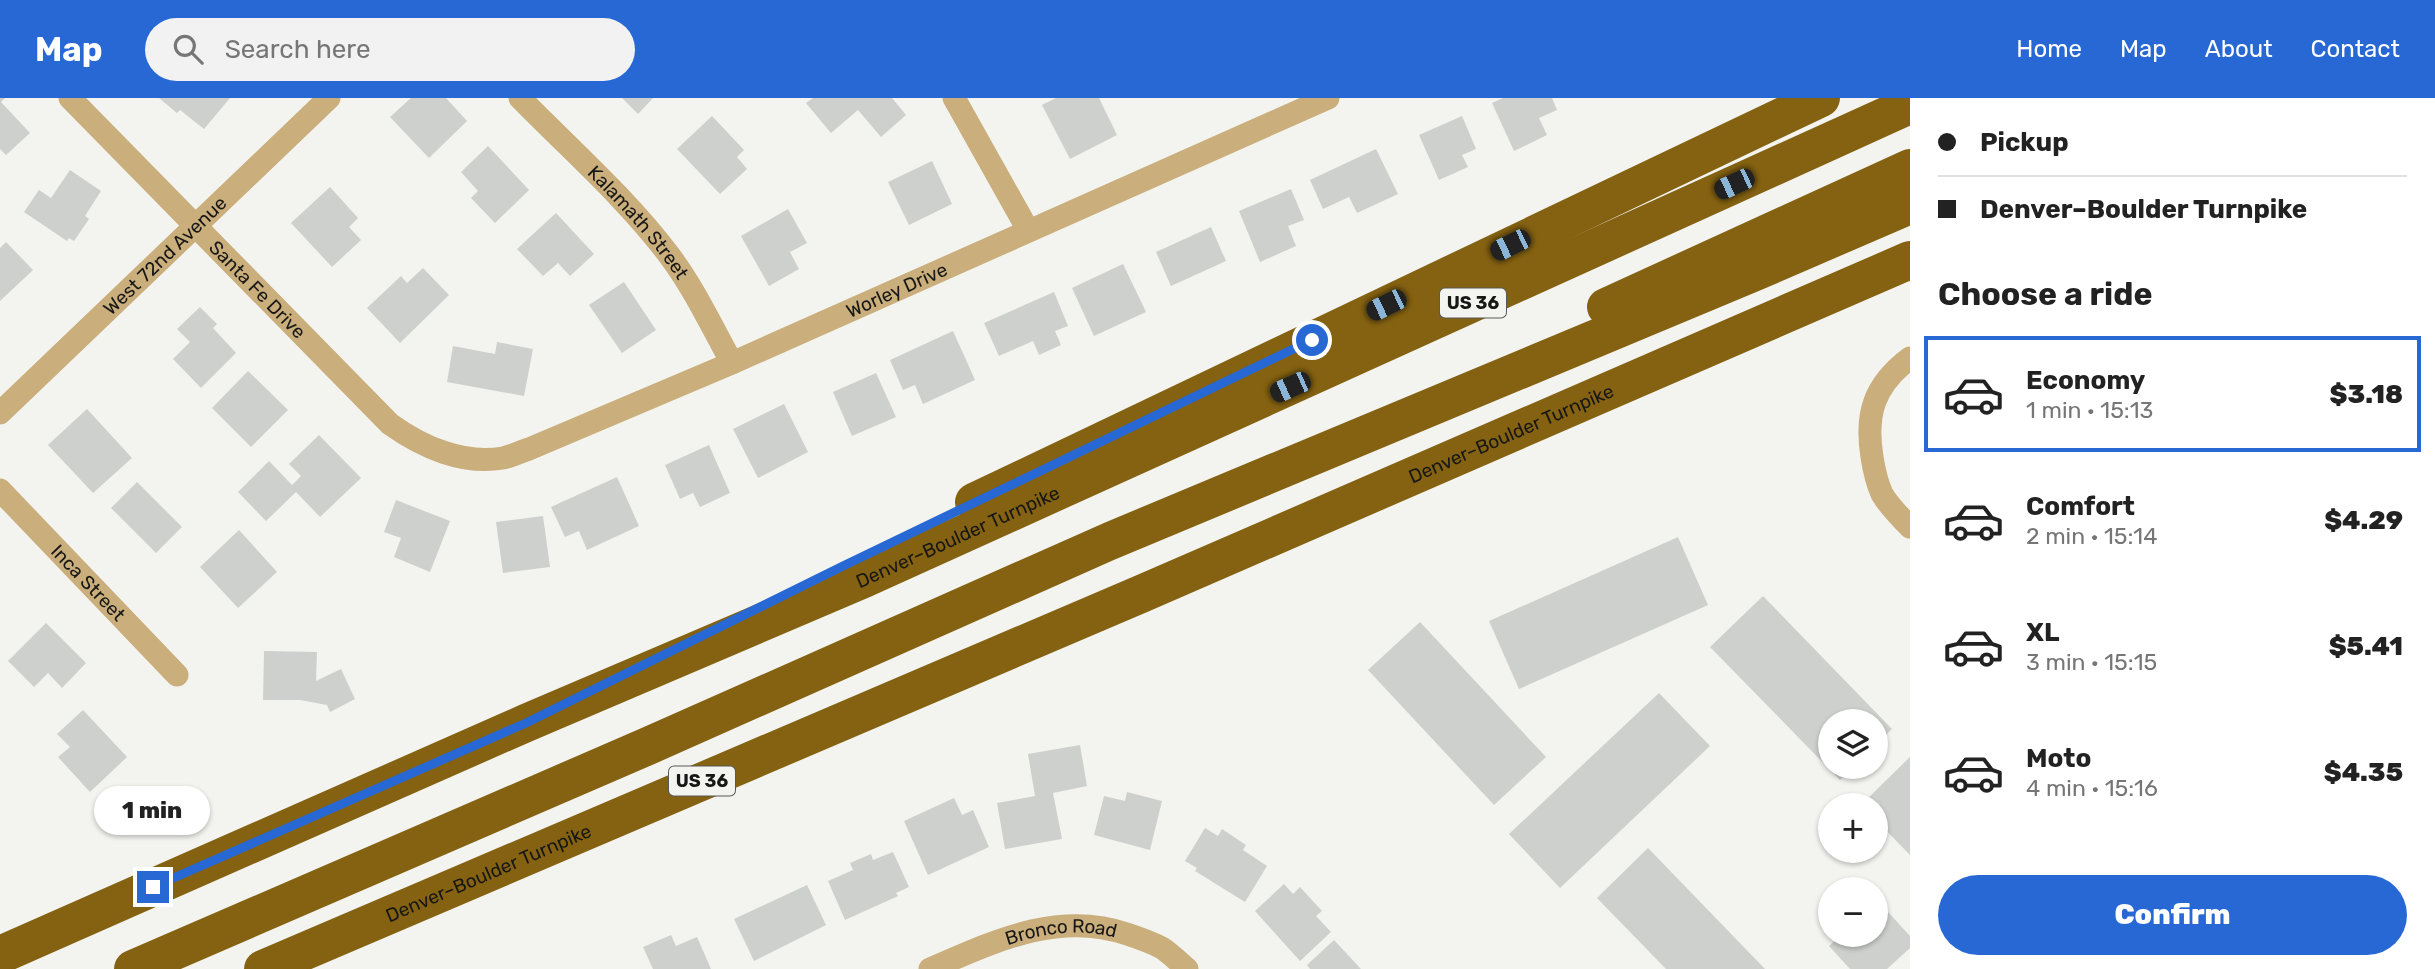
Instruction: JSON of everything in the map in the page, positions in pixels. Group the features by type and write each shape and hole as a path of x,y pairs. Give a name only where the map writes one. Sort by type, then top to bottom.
{"highway":[{"path":"526,723 855,559 1821,98"},
{"name":"Denver–Boulder Turnpike","path":"0,955 1037,502 1910,105"},
{"path":"1111,541 1357,421 1910,168"},
{"path":"133,969 648,747 1111,541 1910,205"},
{"name":"Denver–Boulder Turnpike","path":"263,969 1141,594 1910,260"}],"street":[{"name":"Santa Fe Drive","path":"69,98 390,424 409,438 430,448 461,456"},
{"name":"West 72nd Avenue","path":"0,412 329,98"},
{"name":"Kalamath Street","path":"520,98 632,212 668,254 732,362"},
{"path":"954,98 1027,230"},
{"name":"Worley Drive","path":"461,456 479,459 503,457 529,449 1325,99"},
{"path":"1910,358 1896,368 1874,400 1870,412 1870,445 1874,472 1883,494 1910,527"},
{"name":"Inca Street","path":"0,490 177,675"},
{"name":"Bronco Road","path":"930,969 1025,931 1070,925 1116,930 1144,940 1162,948 1187,969"}],"building":[{"path":"0,98 5,98 1,102 30,133 6,155 0,149"},
{"path":"159,98 230,98 204,129 180,110 177,113"},
{"path":"411,98 446,98 467,121 429,158 390,117"},
{"path":"622,98 653,98 638,114"},
{"path":"813,98 892,98 906,115 881,137 858,110 831,133 806,103"},
{"path":"1056,98 1099,98 1117,135 1070,159 1042,105"},
{"path":"1503,98 1552,98 1557,110 1539,118 1547,135 1514,151 1492,103"},
{"path":"712,116 744,150 737,157 747,169 720,194 677,149"},
{"path":"1462,116 1476,149 1462,155 1468,167 1439,180 1419,135"},
{"path":"488,146 529,190 495,223 471,198 478,191 461,172"},
{"path":"1376,149 1398,194 1357,213 1349,197 1323,209 1310,180"},
{"path":"932,161 952,204 909,225 888,182"},
{"path":"70,170 101,191 85,216 89,219 74,241 69,238 67,241 24,212 39,190 51,198"},
{"path":"330,187 358,218 349,227 361,240 332,267 291,223"},
{"path":"1291,189 1304,220 1288,226 1296,246 1260,262 1239,211"},
{"path":"788,209 807,243 790,252 799,269 769,286 741,236"},
{"path":"556,213 594,254 570,276 558,263 543,276 517,249"},
{"path":"1211,227 1226,261 1171,286 1156,252"},
{"path":"6,242 33,270 0,301 0,248"},
{"path":"1123,264 1146,312 1094,336 1072,288"},
{"path":"423,268 449,295 400,343 367,308 401,276 407,283"},
{"path":"624,282 656,330 622,353 589,305"},
{"path":"1054,292 1068,326 1055,331 1061,345 1039,355 1033,341 999,356 984,323"},
{"path":"200,307 217,324 213,328 236,353 201,388 173,359 190,342 177,329"},
{"path":"953,331 975,380 923,404 915,385 903,390 890,360"},
{"path":"497,342 533,349 524,396 447,382 453,346 495,354"},
{"path":"248,371 288,410 251,447 212,408"},
{"path":"876,373 896,417 852,436 833,392"},
{"path":"784,404 808,452 758,478 733,429"},
{"path":"87,409 132,458 93,493 48,445"},
{"path":"319,435 361,478 320,517 296,492 266,521 238,492 269,461 292,485 301,476 289,464"},
{"path":"709,445 730,493 700,507 693,493 680,499 665,465"},
{"path":"617,477 639,526 587,550 579,531 565,537 551,507"},
{"path":"137,482 182,527 156,553 111,508"},
{"path":"396,500 450,521 430,572 394,557 401,538 384,532"},
{"path":"543,516 550,567 503,573 496,522"},
{"path":"239,530 277,572 238,608 200,567"},
{"path":"1678,537 1708,605 1519,689 1489,621"},
{"path":"1763,596 1873,709 1818,709 1818,757 1710,647"},
{"path":"1420,622 1546,757 1494,805 1368,670"},
{"path":"46,623 86,663 62,688 48,673 34,687 8,661"},
{"path":"264,651 317,652 316,681 341,669 355,699 330,712 327,705 300,700 263,700"},
{"path":"1659,693 1710,746 1560,888 1509,834"},
{"path":"83,710 127,757 90,792 58,757 70,747 57,734"},
{"path":"1080,745 1087,786 1053,793 1062,839 1005,849 997,803 1035,796 1028,754"},
{"path":"1910,757 1910,855 1888,832 1888,793 1873,793"},
{"path":"1127,792 1162,801 1150,850 1094,835 1104,796 1125,801"},
{"path":"954,798 962,815 973,810 989,847 928,875 904,821"},
{"path":"1205,828 1218,836 1222,829 1246,845 1243,850 1267,866 1245,902 1195,871 1197,868 1185,861"},
{"path":"1648,848 1765,969 1666,969 1597,898"},
{"path":"893,852 909,887 896,893 898,896 845,920 828,881 853,870 850,863 871,854 873,860"},
{"path":"1284,884 1293,894 1300,887 1322,911 1316,916 1331,932 1300,961 1255,911"},
{"path":"807,885 826,925 754,961 734,919"},
{"path":"1888,912 1910,936 1910,948 1887,969 1850,969 1830,947 1888,947"},
{"path":"671,935 676,946 697,937 711,969 653,969 643,947"},
{"path":"1334,940 1361,969 1310,969 1307,965"}],"route":[{"path":"153,887 526,723 843,566 1312,340"}]}
